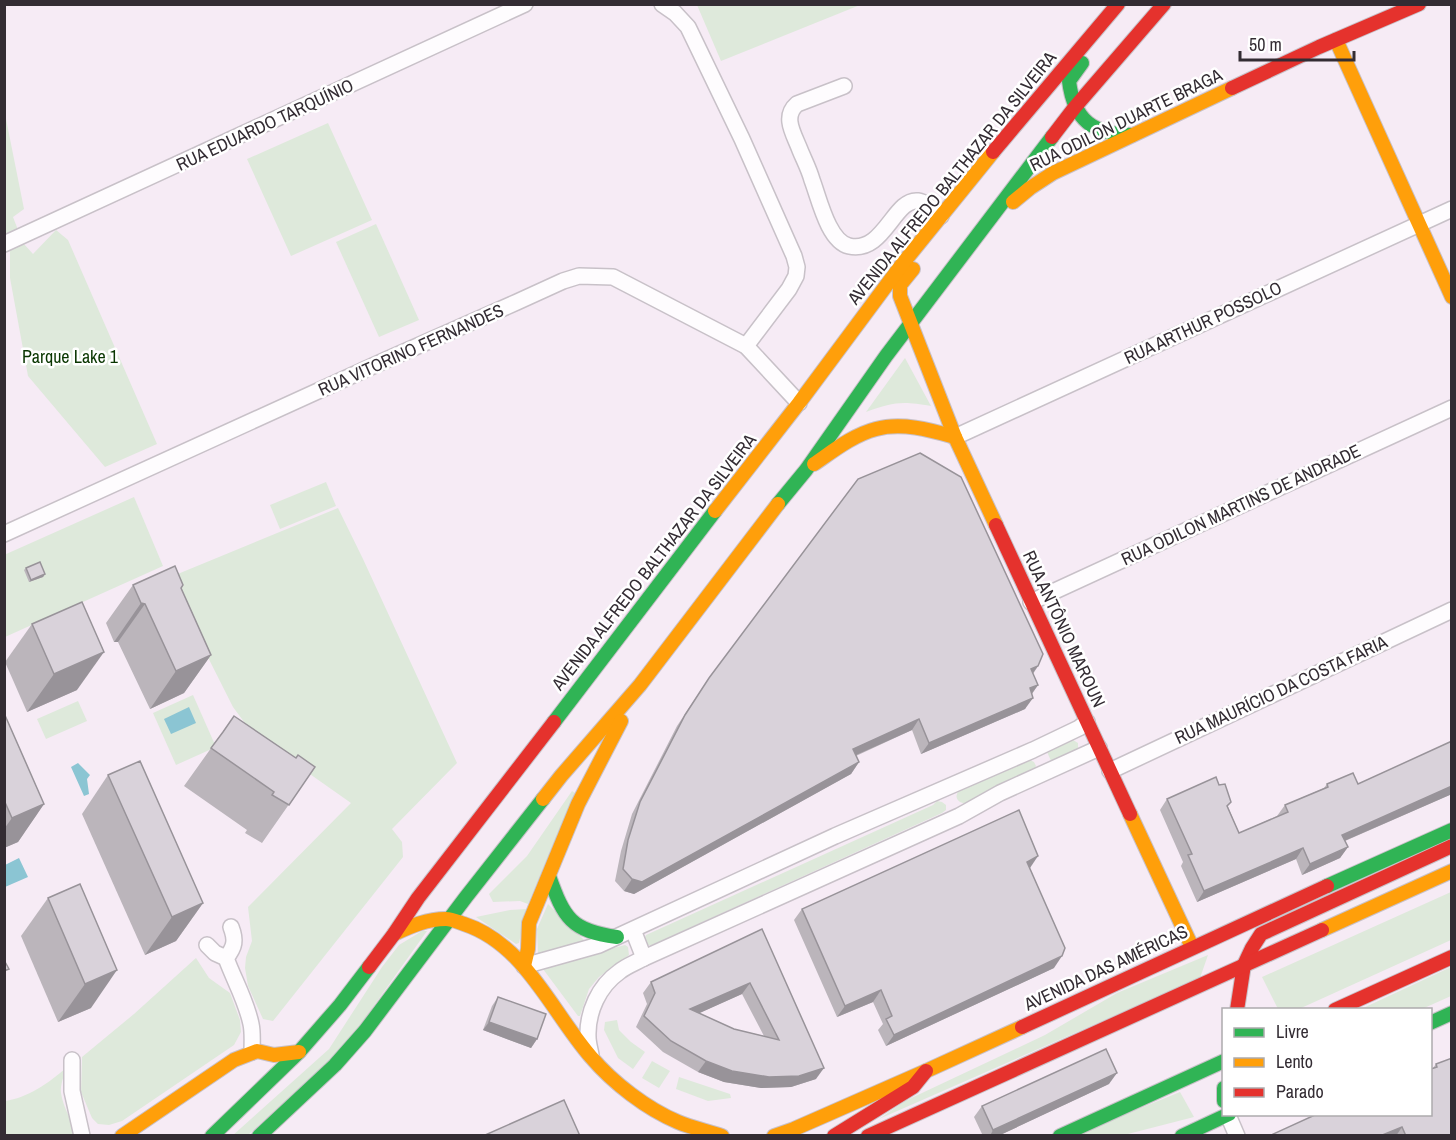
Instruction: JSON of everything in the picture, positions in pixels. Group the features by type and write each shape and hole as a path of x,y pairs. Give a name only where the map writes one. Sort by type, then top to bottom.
{"main road":[{"name":"AVENIDA ALFREDO BALTHAZAR DA SILVEIRA","path":"212,1136 299,1052 340,1005 448,858 799,404 903,263 1118,4"},
{"path":"1126,4 1068,81 1071,98 1083,118 1102,132 1134,135"},
{"path":"259,1136 335,1065 358,1040 561,776 640,685 806,470 886,356 1075,107 1164,4"},
{"name":"RUA ODILON DUARTE BRAGA","path":"988,221 1053,173 1336,40 1419,4"},
{"path":"1336,40 1452,297"},
{"name":"RUA ANTÔNIO MAROUN","path":"988,159 983,173 900,285 900,296 955,437 1192,947"},
{"path":"806,470 866,432 884,427 908,426 955,437"},
{"path":"524,966 528,949 529,923 578,804 640,685"},
{"name":"AVENIDA DAS AMÉRICAS","path":"774,1136 926,1071 1192,947 1452,830"},
{"path":"1238,1008 1245,965 1261,934 1452,846"},
{"path":"868,1136 1452,871"},
{"path":"549,876 561,909 570,920 581,928 598,935 617,937"},
{"path":"394,934 428,921 449,919 479,929 496,940 524,966 591,1058 618,1084 647,1106 678,1122 722,1136"},
{"path":"1339,1008 1452,957"},
{"path":"1432,1023 1452,1013"},
{"path":"122,1136 234,1060 257,1051 274,1055 299,1052"},
{"path":"1060,1136 1222,1062"},
{"path":"834,1136 913,1087 926,1071"},
{"path":"1182,1136 1226,1116"}],"street":[{"name":"RUA EDUARDO TARQUÍNIO","path":"4,244 525,4"},
{"path":"662,4 675,13 688,27 742,139 797,267 796,276 789,289 746,346"},
{"path":"844,86 797,104 789,114 792,129 831,230 843,244 862,247 878,236 910,201 923,202 941,216"},
{"name":"RUA ARTHUR POSSOLO","path":"955,437 1452,209"},
{"name":"RUA VITORINO FERNANDES","path":"4,534 375,365 563,281 579,276 613,277 746,346 799,404"},
{"name":"RUA ODILON MARTINS DE ANDRADE","path":"1031,602 1452,408"},
{"name":"RUA MAURÍCIO DA COSTA FARIA","path":"1110,771 1452,610"},
{"path":"524,966 599,945 825,841 1033,750 1087,722"},
{"path":"591,1058 588,1037 590,1015 606,982 619,971 959,816 1000,794 1099,748"},
{"path":"1033,750 1040,755 1043,762 1040,776"},
{"path":"226,958 235,944 231,927"},
{"path":"633,930 644,958"},
{"path":"207,945 215,953 226,958 246,1005 251,1026 252,1052"},
{"path":"72,1060 72,1091 82,1136"},
{"path":"1228,1116 1237,1136"}],"green space":[{"path":"697,5 860,5 721,61"},
{"name":"Parque Lake 1","path":"4,109 24,209 13,217 23,243 33,254 56,230 68,240 157,444 105,467 28,376 10,278 10,246 5,238"},
{"path":"328,123 372,220 291,256 247,159"},
{"path":"376,224 419,320 379,337 336,242"},
{"path":"905,358 931,406 898,403 866,412"},
{"path":"326,482 336,506 280,529 270,505"},
{"path":"134,497 163,566 5,637 4,555"},
{"path":"338,508 457,763 392,829 402,842 403,857 273,1021 263,1019 248,986 245,968 252,941 248,907 351,803 253,734 233,707 168,578"},
{"path":"193,695 216,747 176,765 153,713"},
{"path":"78,701 87,721 46,739 37,719"},
{"path":"1073,740 1078,743 1078,751 1052,763 1047,752"},
{"path":"1026,760 1034,762 1036,766 1033,772 966,803 958,800 958,792"},
{"path":"572,791 575,793 528,904 520,901 493,902 489,894 527,856"},
{"path":"937,801 946,805 946,810 942,813 652,945 647,945 644,939 646,935 933,805"},
{"path":"1451,892 1451,940 1301,1008 1278,1008 1262,977"},
{"path":"548,904 586,942 538,954 537,929"},
{"path":"526,909 519,943 516,944 476,917 510,910"},
{"path":"422,931 427,931 346,1045 248,1135 232,1136 329,1049 382,967 399,945"},
{"path":"625,945 628,947 629,955 599,977 589,989 580,1016 543,969 545,967"},
{"path":"1208,955 1200,978 879,1119 905,1101 1045,1035 1117,993"},
{"path":"196,958 209,978 230,993 240,1020 241,1032 234,1045 122,1121 109,1125 98,1124 92,1118 81,1092 82,1057"},
{"path":"1451,967 1451,996 1424,1008 1363,1008"},
{"path":"617,1020 619,1030 645,1052 633,1069 618,1058 604,1030 605,1022"},
{"path":"652,1061 670,1071 659,1088 642,1078"},
{"path":"66,1068 61,1093 75,1135 5,1136 5,1101 21,1097 37,1089"},
{"path":"679,1077 730,1094 731,1098 708,1101 676,1089"},
{"path":"1180,1092 1194,1117 1124,1135 1072,1136"}],"water":[{"path":"189,707 196,723 171,734 164,719"},
{"path":"78,763 90,775 87,779 89,794 84,796 71,767"},
{"path":"19,858 28,877 5,887 5,865"}],"building":[{"path":"920,453 961,477 1043,654 1038,666 1031,669 1038,685 1030,688 1033,698 929,743 919,719 853,749 859,762 642,882 632,879 623,869 628,840 640,802 685,715 709,678 858,479"},
{"path":"40,562 45,574 31,580 26,568"},
{"path":"175,566 183,585 181,588 211,655 176,671 145,604 141,603 133,585"},
{"path":"82,602 104,652 54,674 32,624"},
{"path":"4,713 44,804 12,818 4,800"},
{"path":"234,716 296,758 298,755 315,767 289,805 272,795 274,792 211,748"},
{"path":"1452,741 1452,786 1342,835 1348,847 1310,864 1303,848 1204,891 1188,855 1192,854 1167,799 1216,777 1219,785 1225,784 1231,802 1227,806 1239,833 1288,812 1285,805 1328,787 1327,784 1353,773 1358,784"},
{"path":"140,761 203,903 172,917 108,775"},
{"path":"1019,810 1038,856 1027,862 1065,948 1062,956 894,1035 886,1019 892,1016 881,990 845,1006 802,909"},
{"path":"80,884 117,970 85,984 48,898"},
{"path":"762,929 824,1068 799,1076 769,1077 732,1071 706,1061 671,1041 644,1016 655,993 651,982","holes":["750,983 779,1040 734,1029 690,1009"]},
{"path":"4,960 9,969 4,971"},
{"path":"498,997 546,1014 537,1039 489,1022"},
{"path":"1106,1049 1117,1073 993,1130 982,1106"},
{"path":"1452,1058 1452,1134 1406,1136 1402,1127 1380,1136 1269,1136 1313,1116 1432,1116 1432,1069 1437,1067 1436,1064"},
{"path":"564,1100 580,1136 483,1136"}],"traffic: fast":[{"path":"1082,63 1069,81 1075,106 1081,115 1088,123 1106,132 1132,135"},
{"path":"778,504 806,470 886,356 1052,137"},
{"path":"554,722 715,511"},
{"path":"259,1136 335,1065 365,1031 543,799"},
{"path":"1327,886 1452,830"},
{"path":"549,876 559,902 571,920 589,931 617,937"},
{"path":"212,1136 299,1052 369,967"},
{"path":"1432,1022 1452,1013"},
{"path":"1060,1136 1222,1062"},
{"path":"1182,1136 1225,1116"}],"traffic: slow":[{"path":"1336,40 1452,297"},
{"path":"1013,202 1053,173 1232,88"},
{"path":"715,511 903,263 993,152"},
{"path":"913,269 900,285 900,296 955,437 996,525"},
{"path":"814,464 851,439 886,427 916,428 955,437"},
{"path":"543,799 640,685 778,504"},
{"path":"524,966 528,949 529,923 578,804 621,721"},
{"path":"1130,814 1192,947"},
{"path":"1322,930 1452,871"},
{"path":"394,934 439,919 453,920 485,934 504,947 520,963 591,1057 620,1086 666,1117 722,1136"},
{"path":"774,1136 1022,1027"},
{"path":"122,1136 234,1060 257,1051 274,1055 299,1052"}],"traffic: jam":[{"path":"993,152 1118,4"},
{"path":"1052,137 1164,4"},
{"path":"1232,88 1419,4"},
{"path":"996,525 1130,814"},
{"path":"369,967 418,898 554,722"},
{"path":"1237,1008 1244,965 1261,934 1452,846"},
{"path":"1022,1027 1327,886"},
{"path":"868,1136 1322,930"},
{"path":"1339,1008 1452,957"},
{"path":"834,1136 913,1087 926,1071"}]}
